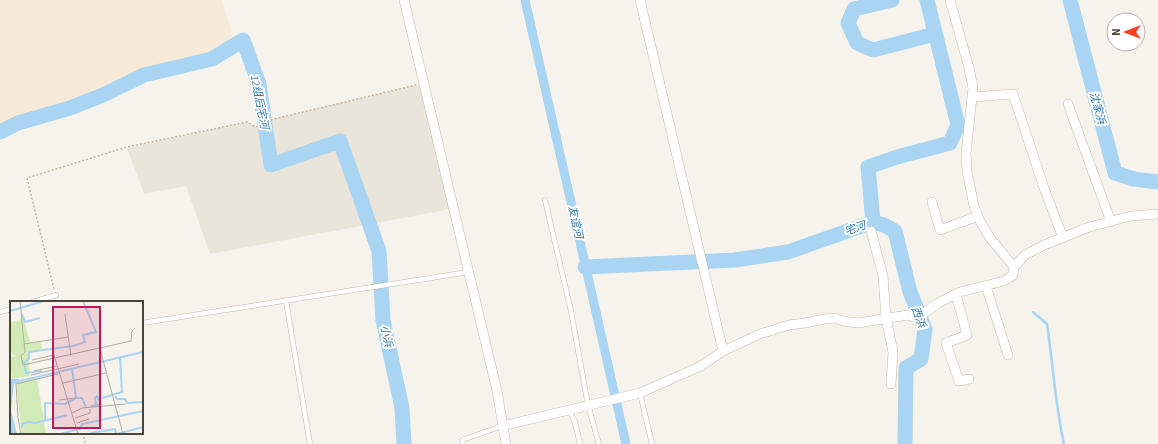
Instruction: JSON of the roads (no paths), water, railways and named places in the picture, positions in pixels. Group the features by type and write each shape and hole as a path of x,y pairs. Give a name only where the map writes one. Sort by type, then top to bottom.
{"street":[{"path":"404,0 497,391 506,444"},
{"path":"640,0 723,351"},
{"path":"950,0 973,88 966,153 966,171 974,206 990,238 1014,267"},
{"path":"973,97 1013,94 1044,188 1063,238"},
{"path":"1068,104 1111,222"},
{"path":"932,202 940,230 978,216"},
{"path":"502,426 640,394 701,366 723,351 760,334 789,324 835,318 842,321 858,323 886,318 913,317 921,315 938,303 956,294 1010,278 1013,275 1014,267 1025,255 1044,245 1089,227 1131,216 1158,214"},
{"path":"871,231 882,276 886,318 893,352 891,384"},
{"path":"986,286 1008,356"},
{"path":"956,294 967,335 946,343 959,381 968,379"}],"lane":[{"path":"545,200 592,405 599,444"},
{"path":"143,323 469,272"},
{"path":"36,301 56,295"},
{"path":"286,301 310,444"},
{"path":"0,312 10,309"},
{"path":"640,394 652,444"},
{"path":"568,410 575,422 580,444"},
{"path":"463,444 462,440 502,426"}],"waterway":[{"name":"友谊河","path":"525,0 626,444"},
{"name":"宅河","path":"875,0 876,4"},
{"name":"宅河","path":"892,0 854,9 848,23 857,43 873,50 935,34"},
{"name":"宅河","path":"585,267 735,260 788,252 873,222 868,167 897,157 950,143 958,125 927,0"},
{"name":"沈家浜","path":"1070,0 1115,173 1134,179 1158,182"},
{"name":"12组后宅河","path":"0,132 18,123 70,108 103,95 144,75 212,59 243,40 259,84 271,165 340,141 379,251 383,320 402,408 404,444"},
{"name":"西浜","path":"873,222 884,225 895,231 910,292 925,329 921,359 906,368 905,444"},
{"path":"1033,312 1047,324 1056,399 1064,444"}],"water label":[{"name":"小浜","path":"387,336"}]}
